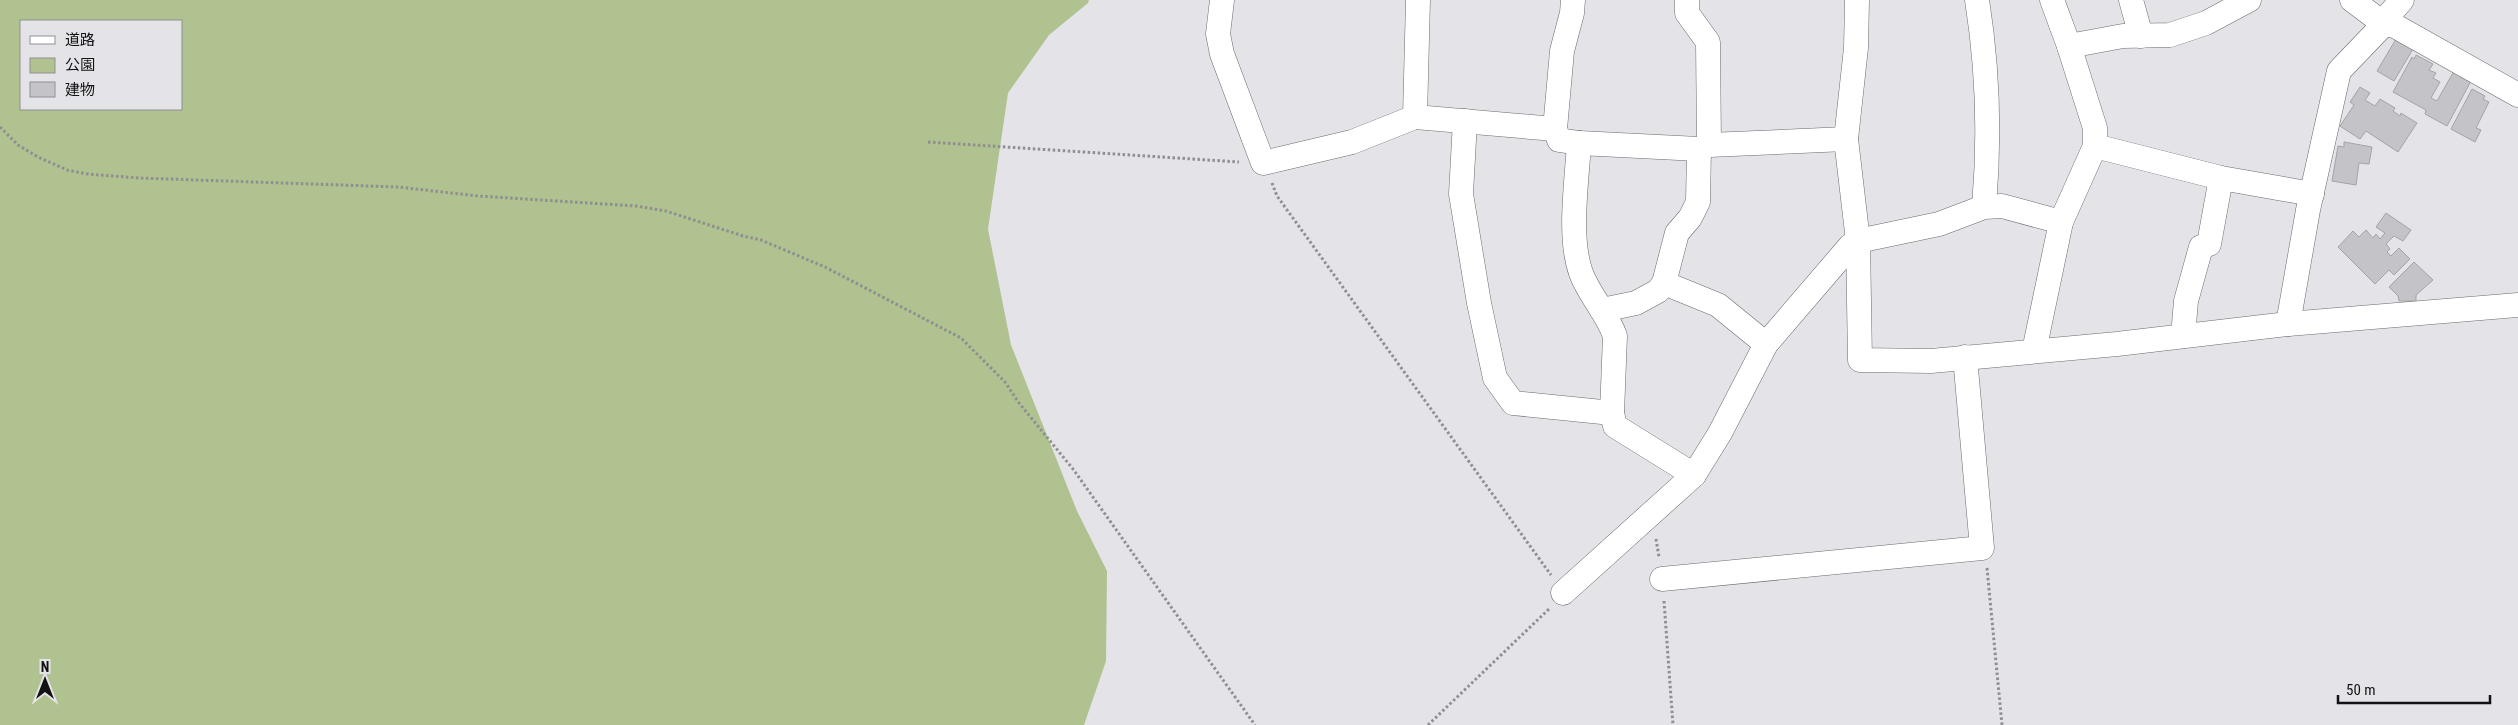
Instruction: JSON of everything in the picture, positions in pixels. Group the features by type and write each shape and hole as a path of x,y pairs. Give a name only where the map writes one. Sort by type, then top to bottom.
{"street":[{"path":"1222,0 1218,34 1222,54 1263,163 1352,142 1415,117 1555,129"},
{"path":"1415,117 1418,0"},
{"path":"1573,0 1572,13 1562,51 1555,129 1560,140 1579,143 1704,147 1846,138"},
{"path":"1602,310 1636,303 1658,291 1664,283 1677,233 1690,218 1698,202 1704,147 1708,42 1687,13 1688,0"},
{"path":"1857,0 1856,48 1846,138 1858,240 1860,360 1931,361 2288,324 2518,305"},
{"path":"1977,0 1985,50 1987,88 1988,161 1984,207"},
{"path":"2034,351 2061,222 2095,146 2095,128 2052,0"},
{"path":"2131,0 2141,36"},
{"path":"2069,46 2123,36 2170,35 2206,23 2249,0"},
{"path":"2352,0 2384,24 2404,31 2518,96"},
{"path":"2288,324 2312,194 2339,71 2384,24 2386,18 2402,0"},
{"path":"1465,121 1461,194 1479,303 1495,378 1513,403 1612,413"},
{"path":"1579,143 1575,224 1577,253 1581,273 1615,336 1612,413 1615,426 1694,475"},
{"path":"2095,146 2221,178 2312,194"},
{"path":"2183,336 2186,301 2201,247 2209,244 2221,178"},
{"path":"1563,593 1694,475 1720,433 1766,344 1850,246 1858,240 1939,224 1984,207 2002,206 2061,222"},
{"path":"1664,283 1718,305 1766,344"},
{"path":"1662,579 1982,548 1965,357"}],"path":[{"path":"0,127 18,145 38,157 67,170 87,174 139,178 398,187 506,198 636,206 666,212 761,240 825,266 961,338 1005,382 1019,403 1073,469 1255,725"},
{"path":"928,142 1030,150 1263,163 1277,196 1563,593 1542,616 1428,725"},
{"path":"1652,511 1662,579 1673,725"},
{"path":"1982,548 1987,564 2002,725"}],"green space":[{"path":"0,0 1089,0 1088,3 1049,35 1008,93 988,229 1011,345 1077,511 1107,571 1106,661 1084,725 0,725"}],"building":[{"path":"2396,39 2413,49 2394,81 2377,71"},
{"path":"2416,55 2433,64 2429,70 2436,73 2433,78 2440,82 2431,98 2437,101 2454,71 2471,81 2447,126 2425,114 2426,110 2393,92 2412,57 2414,59"},
{"path":"2360,87 2370,93 2365,100 2375,106 2380,99 2395,108 2393,111 2400,116 2401,113 2417,123 2398,152 2366,131 2360,139 2340,126 2354,105 2350,102"},
{"path":"2472,89 2485,96 2483,99 2489,102 2476,128 2481,130 2475,142 2451,129"},
{"path":"2344,142 2372,147 2369,164 2359,163 2356,185 2332,181 2338,146 2344,147"},
{"path":"2386,213 2411,230 2403,241 2394,236 2386,244 2390,249 2387,252 2391,256 2399,248 2410,259 2394,275 2389,270 2375,284 2338,247 2353,231 2359,237 2366,230 2373,238 2376,234 2380,239 2385,233 2376,227"},
{"path":"2414,262 2433,280 2416,295 2416,301 2399,301 2398,296 2389,287"}]}
